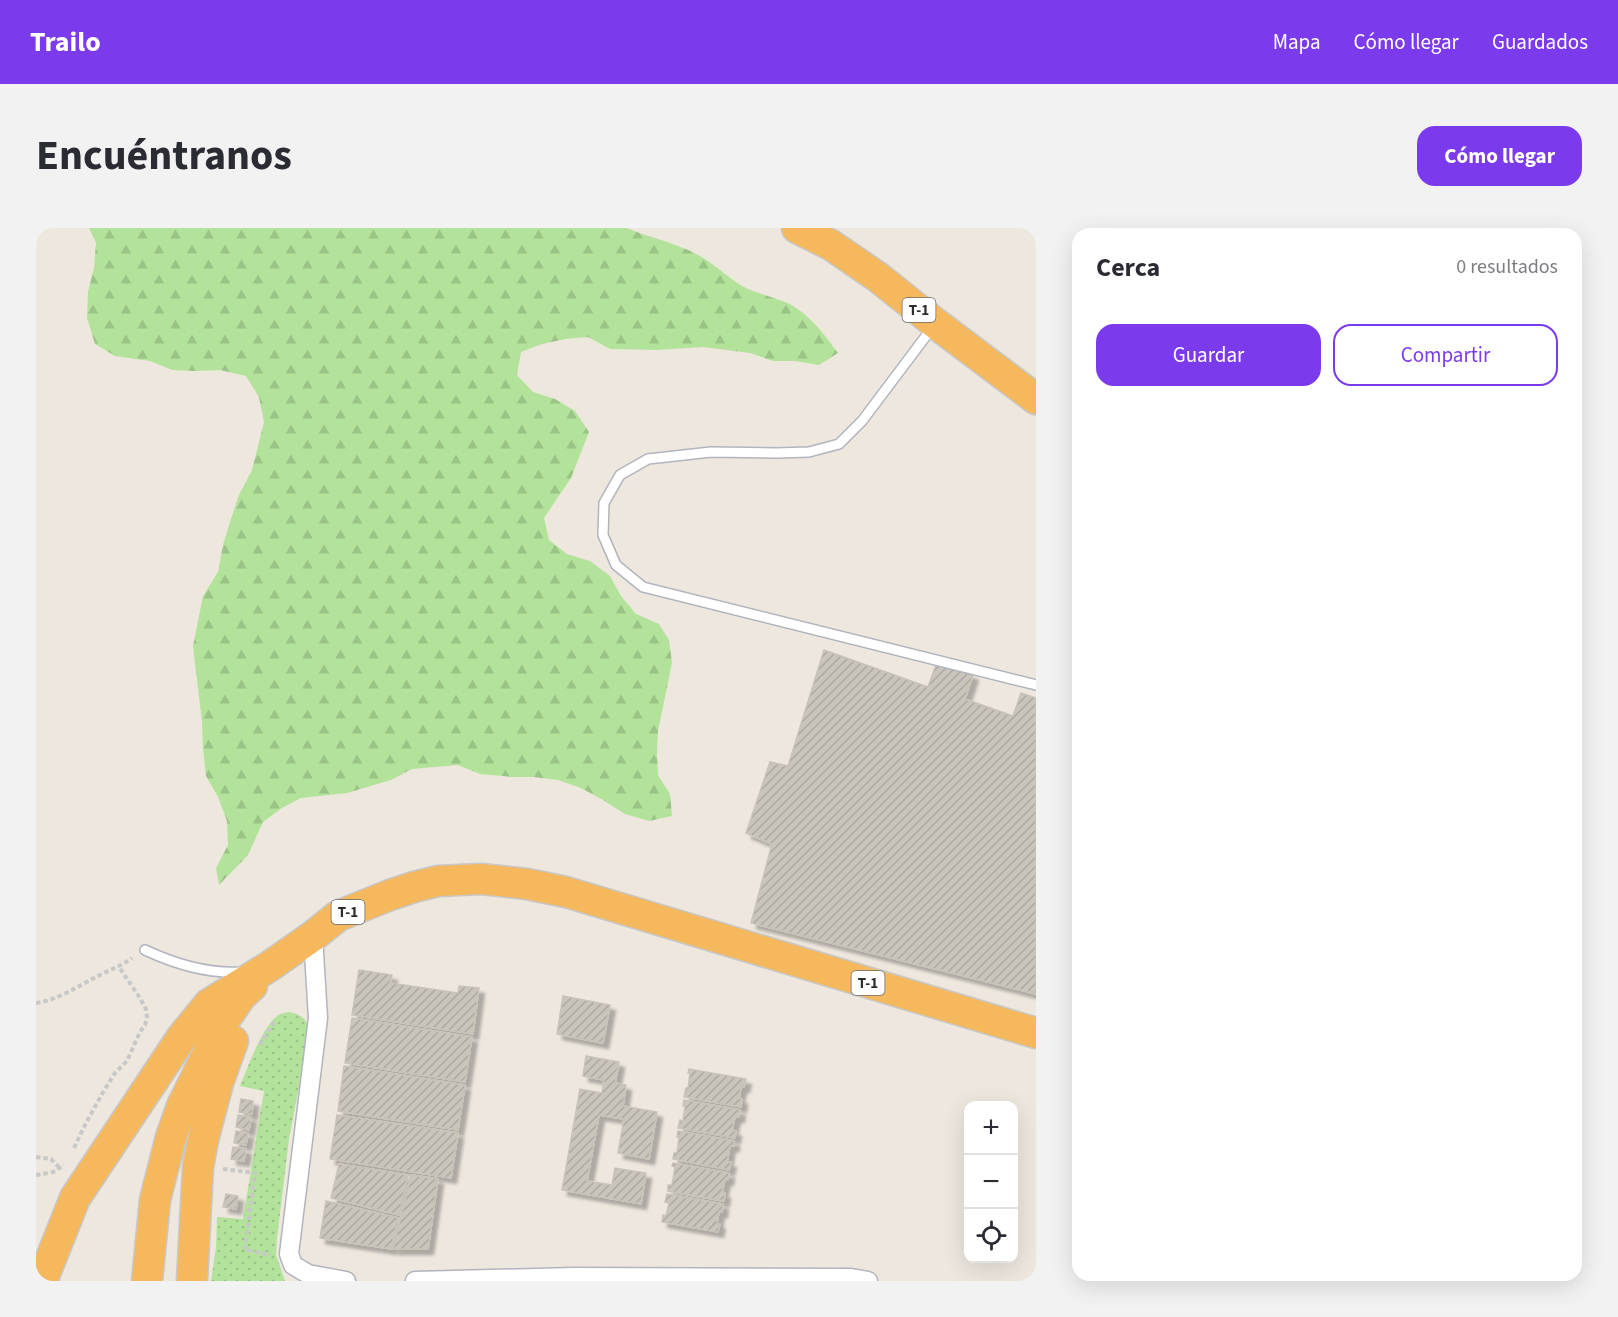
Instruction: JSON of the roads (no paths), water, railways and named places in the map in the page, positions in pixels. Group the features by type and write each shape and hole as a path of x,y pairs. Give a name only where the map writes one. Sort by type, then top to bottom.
{"highway":[{"name":"T-1","path":"797,228 831,246 879,278 1036,399"},
{"name":"T-1","path":"270,966 338,916 414,887 438,881 481,879 527,884 617,906 1036,1034"},
{"path":"42,1281 75,1198 182,1037 209,1004 270,966"},
{"path":"147,1281 155,1200 171,1137 182,1106 224,1021 241,996 270,966"},
{"path":"192,1281 198,1167 203,1140 228,1054 253,997 265,981 270,966"}],"street":[{"path":"313,936 318,1017 288,1254 293,1264 308,1274 346,1281"},
{"path":"416,1281 574,1277 851,1278 868,1281"}],"lane":[{"path":"936,323 862,421 839,444 809,452 711,452 648,459 620,475 604,503 603,535 616,565 643,587 1036,685"},
{"path":"146,950 171,961 213,971 241,972 270,966"}]}
